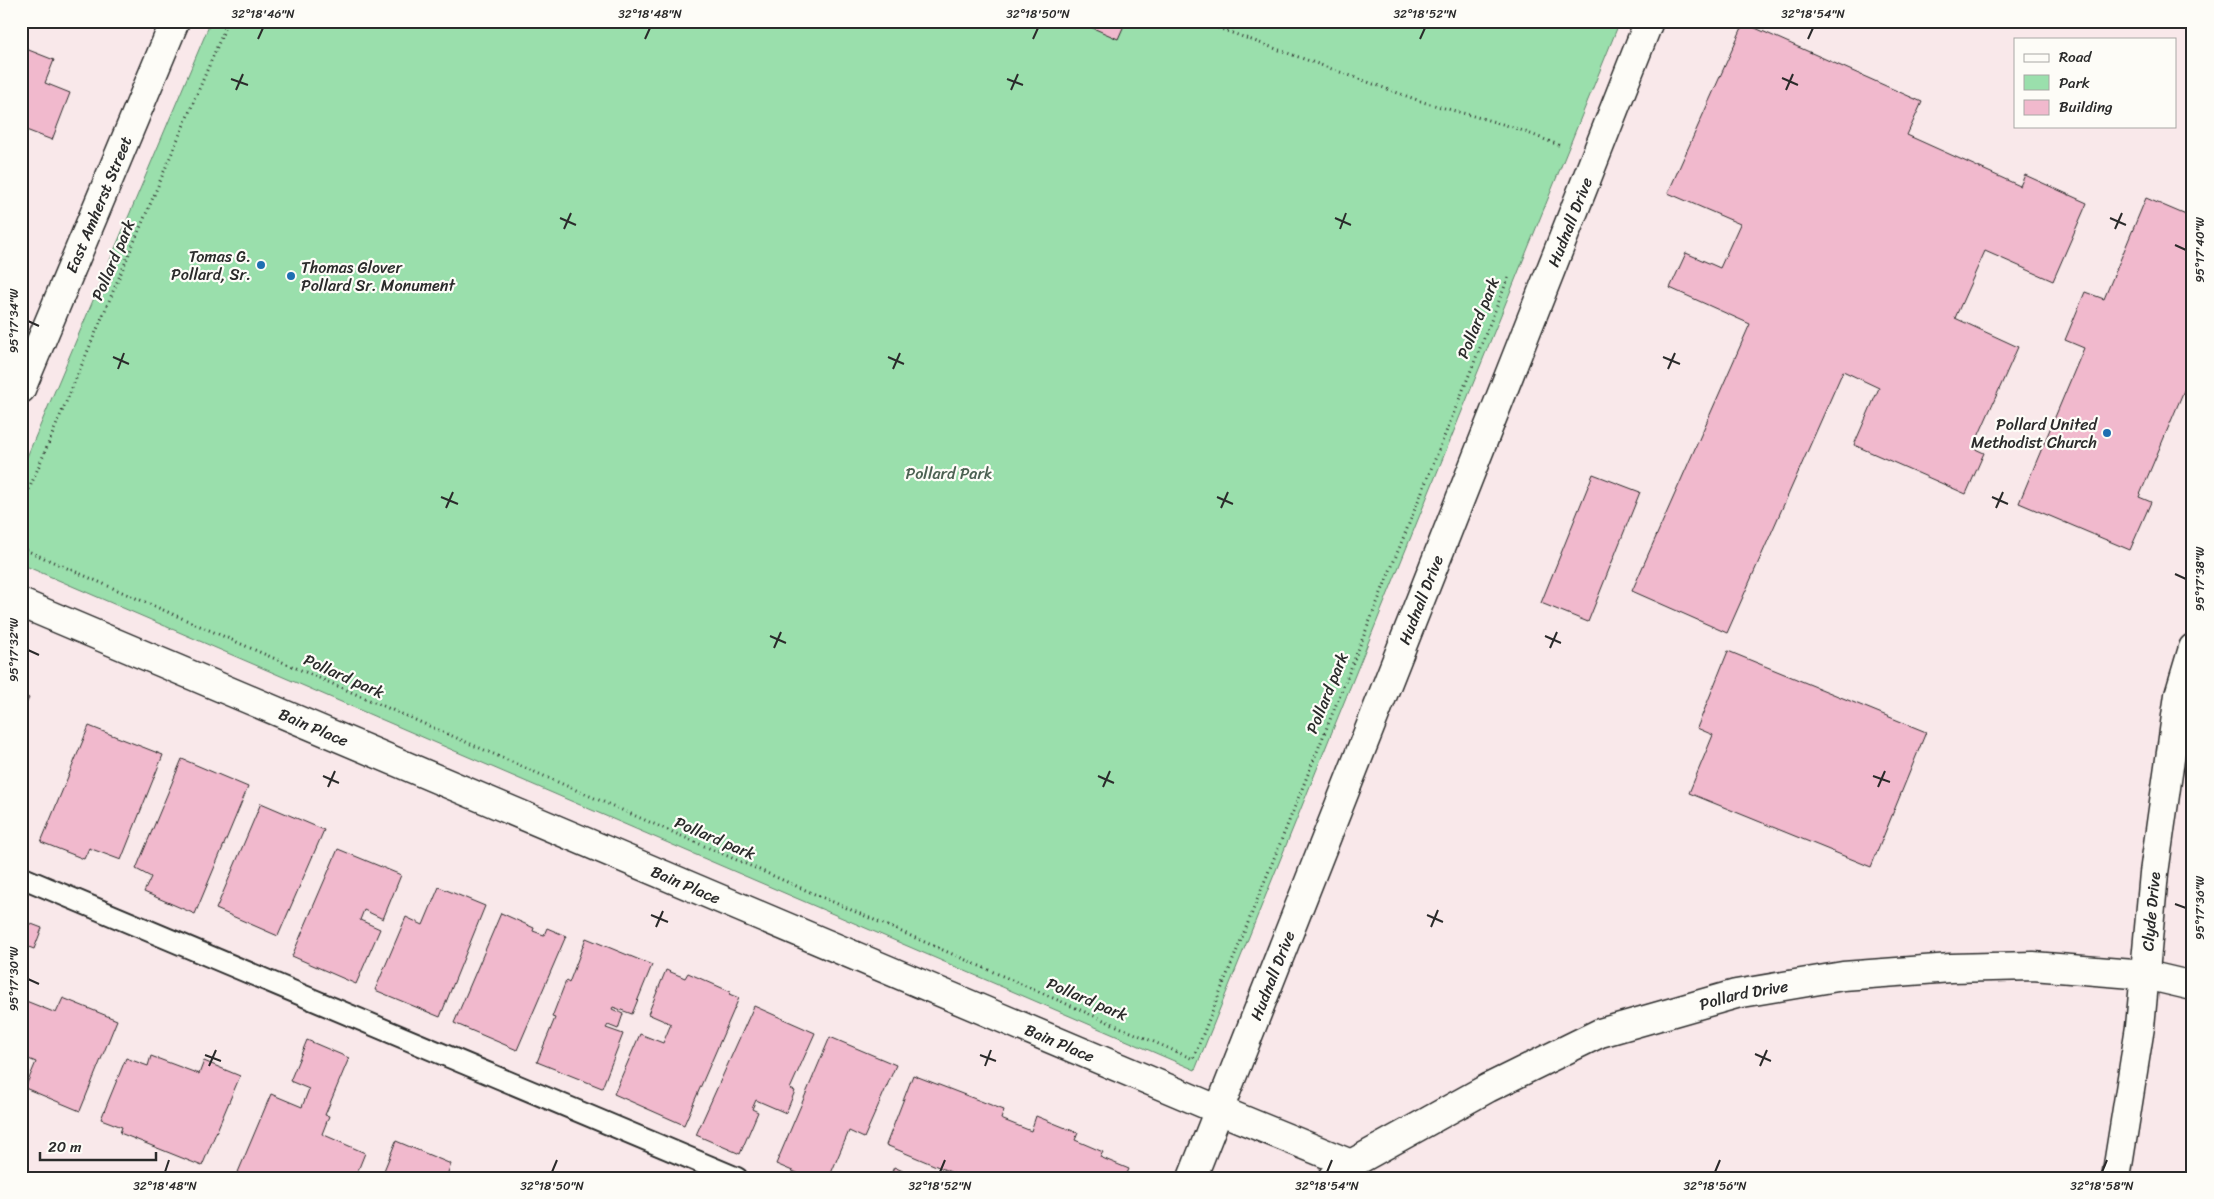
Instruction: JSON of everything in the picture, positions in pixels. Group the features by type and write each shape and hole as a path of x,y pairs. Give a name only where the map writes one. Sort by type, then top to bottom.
{"street":[{"name":"East Amherst Street","path":"21,388 175,21"},
{"name":"Hudnall Drive","path":"1192,1178 1649,21"},
{"name":"Bain Place","path":"21,603 1219,1110 1342,1171"},
{"name":"Clyde Drive","path":"2116,1178 2140,1027 2154,873 2178,704 2193,648"},
{"name":"Pollard Drive","path":"1342,1171 1488,1088 1600,1033 1736,994 1843,976 1951,968 2033,966 2146,975 2193,986"}],"lane":[{"path":"21,877 737,1178"}],"path":[{"name":"Pollard park","path":"21,508 228,21"},
{"path":"1199,21 1423,102 1513,127 1561,146 1558,155"},
{"name":"Pollard park","path":"21,548 1193,1059 1509,275"}],"green space":[{"name":"Pollard Park","path":"211,21 1620,21 1195,1070 21,564 21,471"}],"building":[{"path":"1077,21 1126,21 1118,39"},
{"path":"1744,23 1922,102 1907,135 2020,186 2025,175 2087,203 2053,281 1985,251 1955,318 2018,347 1973,448 1984,453 1966,494 1854,445 1879,388 1843,371 1727,633 1632,591 1750,324 1670,288 1686,253 1720,268 1740,224 1668,193"},
{"path":"21,47 54,60 45,83 70,93 52,140 21,128"},
{"name":"Pollard United Methodist Church","path":"2146,198 2193,218 2193,369 2139,497 2151,502 2130,550 2019,503 2084,348 2065,340 2085,292 2104,299"},
{"path":"1593,474 1640,492 1588,622 1541,603"},
{"path":"1728,651 1926,732 1871,867 1689,793 1713,735 1697,728"},
{"path":"21,694 29,698 21,714"},
{"path":"89,726 163,755 121,860 89,848 84,859 41,842"},
{"path":"21,748 26,750 21,760"},
{"path":"182,759 248,787 195,914 144,892 151,877 136,869"},
{"path":"261,803 324,830 278,936 216,909"},
{"path":"338,849 401,875 383,919 364,910 360,920 380,929 356,984 292,956"},
{"path":"439,887 485,906 440,1017 375,990 406,917 423,925"},
{"path":"501,913 534,928 533,931 544,935 547,928 566,936 517,1050 454,1023"},
{"path":"21,920 42,928 34,949 21,944"},
{"path":"586,938 652,965 632,1014 613,1007 612,1009 623,1014 618,1029 608,1025 606,1028 623,1034 602,1088 537,1062 555,1018 552,1017 566,981 569,983"},
{"path":"666,970 685,978 688,973 731,992 729,994 739,998 684,1125 614,1094 640,1034 663,1043 671,1024 648,1014"},
{"path":"63,998 117,1020 80,1111 25,1088 36,1062 21,1056 21,999 56,1013"},
{"path":"754,1006 815,1033 790,1089 795,1091 786,1113 756,1100 752,1109 758,1112 740,1154 696,1135"},
{"path":"830,1037 896,1065 864,1138 849,1131 829,1178 809,1178 776,1164"},
{"path":"307,1040 349,1058 325,1115 329,1116 322,1134 365,1153 355,1178 236,1177 271,1094 302,1107 309,1089 290,1081"},
{"path":"151,1056 199,1074 204,1061 240,1076 202,1166 120,1133 122,1127 101,1119 126,1058 148,1066"},
{"path":"913,1075 1004,1110 1001,1119 1031,1131 1036,1116 1078,1133 1075,1140 1103,1152 1100,1157 1129,1169 1125,1178 965,1178 886,1145"},
{"path":"396,1141 451,1164 446,1178 381,1178"},
{"path":"894,1167 918,1178 889,1178"}],"place":[{"name":"Tomas G. Pollard, Sr.","path":"261,265"},
{"name":"Thomas Glover Pollard Sr. Monument","path":"291,276"},
{"name":"Pollard United Methodist Church","path":"2107,433"}]}
